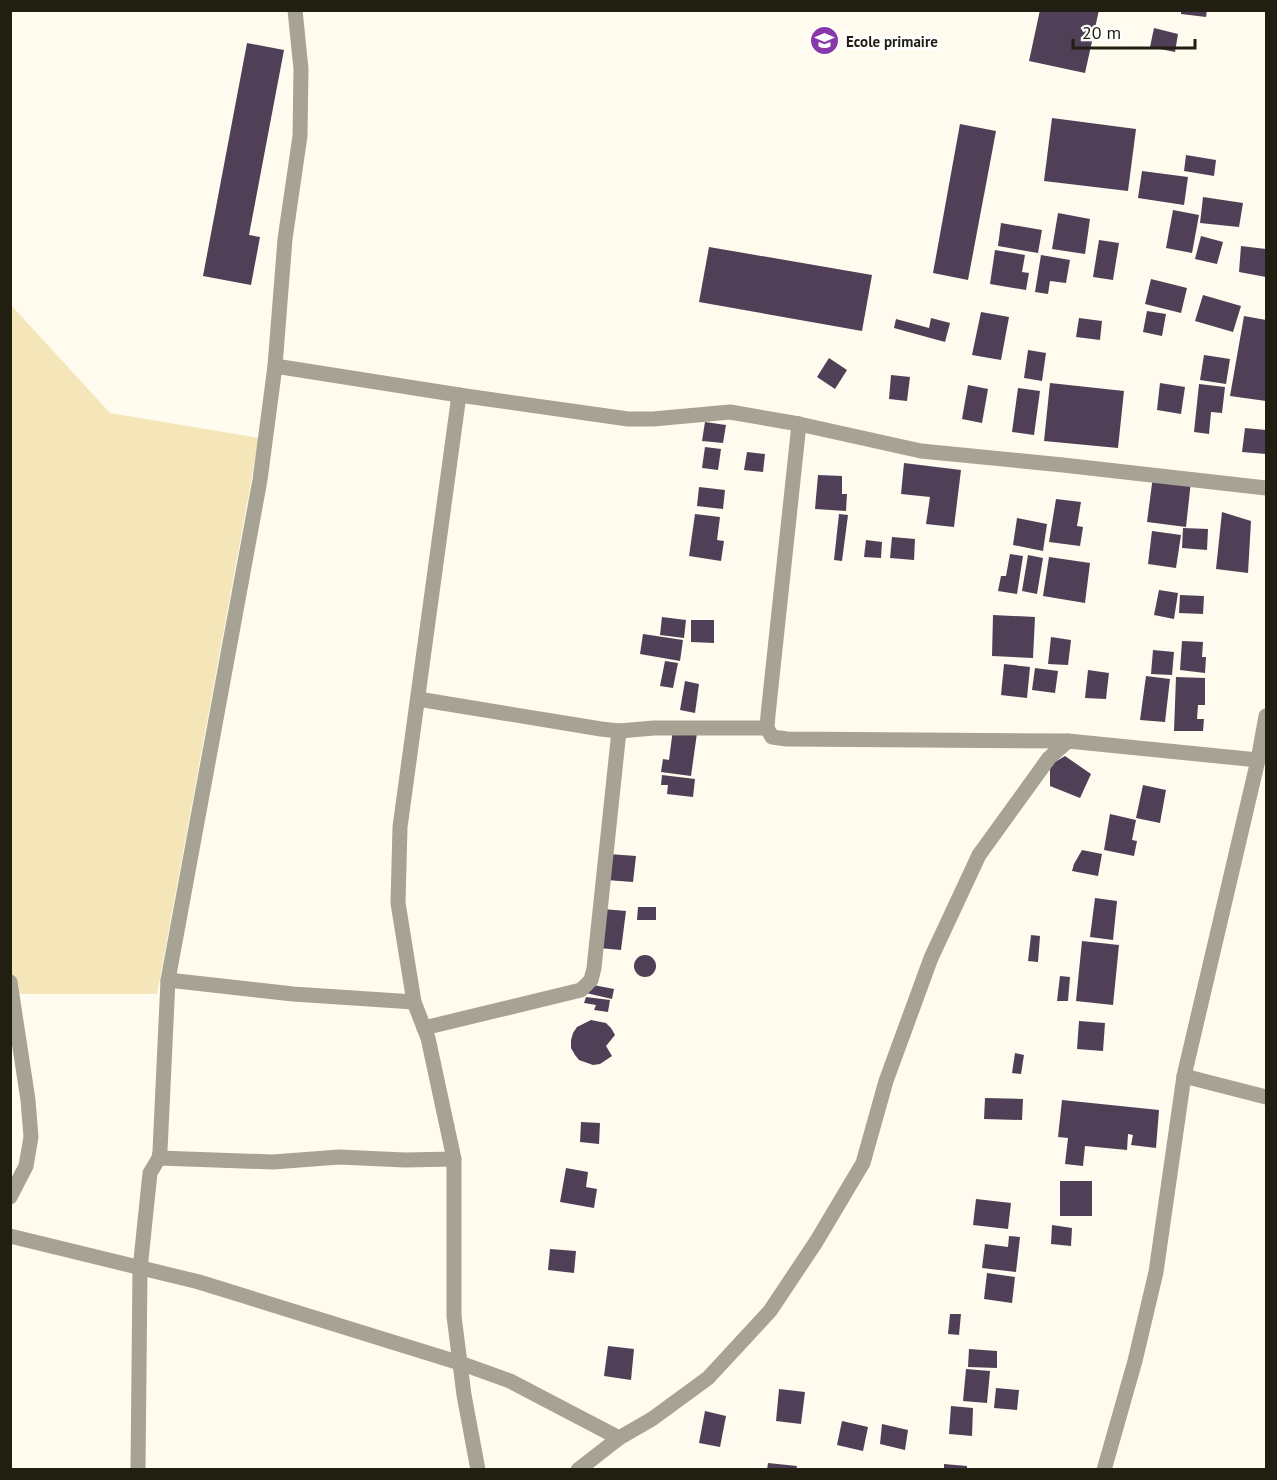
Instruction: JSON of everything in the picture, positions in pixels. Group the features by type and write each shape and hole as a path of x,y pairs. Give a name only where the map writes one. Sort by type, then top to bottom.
{"street":[{"path":"138,1470 140,1269 150,1173 159,1158 168,980 260,480 275,366 285,239 300,136 301,69 295,10"},
{"path":"275,366 628,419 730,412 799,424 921,451 1266,488"},
{"path":"459,395 400,827 398,903 414,1002 428,1038 454,1159 454,1316 464,1395 478,1470"},
{"path":"799,424 767,728 772,737 1068,741 1258,760"},
{"path":"418,699 601,729 767,728"},
{"path":"1104,1470 1135,1361 1156,1272 1184,1076 1258,760 1266,716"},
{"path":"424,1028 581,990 591,980 619,730"},
{"path":"578,1470 620,1438 652,1419 708,1378 770,1311 816,1242 863,1163 886,1081 931,958 979,855 1049,758 1068,741"},
{"path":"168,980 293,994 414,1002"},
{"path":"10,982 28,1100 31,1137 26,1166 10,1197"},
{"path":"1184,1076 1266,1097"},
{"path":"159,1158 273,1162 339,1157 405,1160 454,1159"},
{"path":"10,1236 198,1282 460,1363 510,1382 620,1438"}],"shaded area":[{"path":"10,304 110,413 259,438 157,994 11,994"}],"building":[{"path":"1040,10 1099,10 1085,73 1029,61"},
{"path":"1181,10 1207,10 1206,17 1181,14"},
{"path":"1154,28 1178,34 1175,52 1150,47"},
{"path":"247,43 284,50 249,235 260,237 251,285 203,276"},
{"path":"1052,118 1136,129 1128,191 1044,181"},
{"path":"960,124 996,131 968,280 933,273"},
{"path":"1186,155 1216,160 1214,176 1184,171"},
{"path":"1142,171 1188,177 1184,205 1138,198"},
{"path":"1203,197 1243,203 1239,227 1200,223"},
{"path":"1173,210 1199,215 1192,253 1166,248"},
{"path":"1058,213 1090,219 1085,254 1052,249"},
{"path":"1001,223 1042,230 1038,253 998,246"},
{"path":"1201,236 1223,242 1217,264 1195,259"},
{"path":"1099,240 1119,243 1113,280 1093,277"},
{"path":"1241,246 1266,249 1266,277 1239,272"},
{"path":"709,247 872,275 862,331 699,302"},
{"path":"995,250 1025,255 1022,272 1029,273 1026,290 990,284"},
{"path":"1041,255 1070,260 1066,283 1050,281 1048,294 1035,292"},
{"path":"1151,279 1187,288 1181,313 1145,304"},
{"path":"1203,295 1241,306 1233,332 1195,321"},
{"path":"1147,311 1166,314 1162,336 1143,332"},
{"path":"981,312 1009,317 1001,360 972,355"},
{"path":"1244,316 1266,320 1266,401 1230,396"},
{"path":"931,318 950,323 945,342 894,328 896,319 929,328"},
{"path":"1079,318 1102,321 1100,340 1076,337"},
{"path":"1028,350 1046,353 1042,381 1024,378"},
{"path":"1204,355 1230,359 1226,384 1200,380"},
{"path":"829,358 847,370 835,389 817,377"},
{"path":"891,375 910,377 907,401 889,399"},
{"path":"1050,383 1124,391 1118,448 1044,441"},
{"path":"1160,383 1185,387 1181,414 1157,410"},
{"path":"1199,384 1225,387 1222,413 1211,412 1209,434 1194,432"},
{"path":"968,385 988,389 982,423 962,419"},
{"path":"1018,388 1040,391 1034,435 1012,432"},
{"path":"705,422 726,425 723,443 702,441"},
{"path":"1245,428 1266,430 1266,454 1242,452"},
{"path":"705,447 721,449 718,470 702,468"},
{"path":"747,452 765,454 763,472 744,470"},
{"path":"904,463 961,470 954,527 926,524 930,497 901,494"},
{"path":"818,475 842,476 842,494 847,494 846,511 815,509"},
{"path":"1153,476 1191,481 1186,527 1147,522"},
{"path":"699,487 725,490 723,509 697,506"},
{"path":"1056,499 1081,502 1077,526 1083,527 1080,546 1049,542"},
{"path":"1222,512 1251,521 1248,573 1216,569"},
{"path":"695,514 720,517 717,540 724,541 721,561 689,556"},
{"path":"839,514 848,515 842,561 834,560"},
{"path":"1017,518 1047,524 1043,551 1013,545"},
{"path":"1183,528 1208,529 1207,550 1182,548"},
{"path":"1152,531 1181,535 1176,568 1148,564"},
{"path":"892,537 915,539 914,560 890,558"},
{"path":"866,540 882,542 881,558 864,557"},
{"path":"1010,554 1023,556 1017,594 998,591 1001,576 1006,576"},
{"path":"1028,555 1043,558 1037,594 1022,591"},
{"path":"1049,557 1090,563 1085,603 1043,596"},
{"path":"1159,590 1178,593 1174,619 1154,615"},
{"path":"1180,595 1204,596 1203,614 1179,613"},
{"path":"993,615 1035,617 1033,658 992,656"},
{"path":"662,617 686,620 684,638 660,635"},
{"path":"691,620 714,620 714,643 691,642"},
{"path":"643,634 683,640 680,661 640,654"},
{"path":"1051,637 1071,640 1068,665 1048,664"},
{"path":"1182,641 1203,642 1202,657 1206,657 1205,673 1180,670"},
{"path":"1153,650 1174,652 1172,675 1151,674"},
{"path":"665,661 678,663 673,688 660,686"},
{"path":"1004,664 1030,667 1027,698 1001,695"},
{"path":"1035,668 1058,671 1055,693 1032,690"},
{"path":"1088,670 1109,673 1106,699 1085,698"},
{"path":"1146,676 1170,679 1165,722 1140,720"},
{"path":"1176,677 1205,678 1205,705 1198,705 1197,719 1204,719 1203,731 1174,731"},
{"path":"685,681 699,684 695,713 680,710"},
{"path":"673,729 697,733 691,776 661,772 663,759 669,760"},
{"path":"1065,756 1091,774 1080,798 1050,786 1050,765"},
{"path":"662,775 695,779 693,797 667,794 668,785 661,785"},
{"path":"1143,785 1166,790 1160,823 1136,818"},
{"path":"1110,814 1136,820 1132,840 1137,841 1134,856 1104,850"},
{"path":"1082,850 1102,854 1098,876 1072,871"},
{"path":"609,854 636,856 633,882 606,880"},
{"path":"1095,898 1117,901 1113,940 1090,937"},
{"path":"638,907 656,907 656,920 637,920"},
{"path":"603,909 626,911 621,950 599,948"},
{"path":"1031,935 1040,936 1038,962 1028,961"},
{"path":"1082,941 1119,945 1113,1005 1076,1001"},
{"path":"645,955 655,962 656,966 649,976 645,977 635,970 634,966 641,956"},
{"path":"1060,976 1070,977 1068,1001 1057,1001"},
{"path":"588,984 614,989 612,999 586,993"},
{"path":"586,997 610,1000 608,1012 594,1010 596,1005 584,1003"},
{"path":"591,1020 606,1023 615,1035 606,1046 612,1056 600,1064 593,1065 579,1060 571,1048 573,1033 577,1027"},
{"path":"1079,1021 1105,1023 1103,1051 1077,1049"},
{"path":"1015,1053 1024,1055 1021,1074 1012,1073"},
{"path":"985,1098 1023,1099 1022,1120 984,1119"},
{"path":"1062,1100 1159,1110 1156,1148 1131,1145 1133,1135 1128,1134 1127,1150 1085,1146 1083,1166 1065,1164 1068,1138 1058,1137"},
{"path":"581,1122 600,1123 599,1144 580,1142"},
{"path":"566,1168 588,1172 586,1187 597,1189 594,1208 560,1202"},
{"path":"1060,1181 1092,1181 1092,1216 1060,1216"},
{"path":"976,1199 1011,1203 1008,1229 973,1225"},
{"path":"1052,1225 1072,1228 1071,1246 1051,1244"},
{"path":"1009,1236 1020,1237 1016,1272 982,1268 985,1244 1008,1247"},
{"path":"550,1249 576,1251 574,1273 548,1270"},
{"path":"987,1273 1015,1277 1012,1303 984,1299"},
{"path":"950,1314 961,1314 959,1335 948,1334"},
{"path":"608,1346 634,1349 631,1380 604,1376"},
{"path":"969,1349 997,1351 997,1368 968,1367"},
{"path":"966,1369 990,1371 987,1403 963,1401"},
{"path":"996,1388 1019,1390 1017,1410 994,1408"},
{"path":"779,1389 805,1392 801,1424 776,1421"},
{"path":"951,1406 973,1408 972,1436 949,1434"},
{"path":"705,1411 726,1416 720,1447 699,1443"},
{"path":"842,1421 868,1427 863,1451 837,1445"},
{"path":"882,1424 908,1430 905,1450 880,1444"},
{"path":"768,1463 797,1466 796,1470 767,1470"},
{"path":"944,1464 967,1466 967,1470 944,1470"}],"place":[{"name":"Ecole primaire","path":"825,41"}]}
